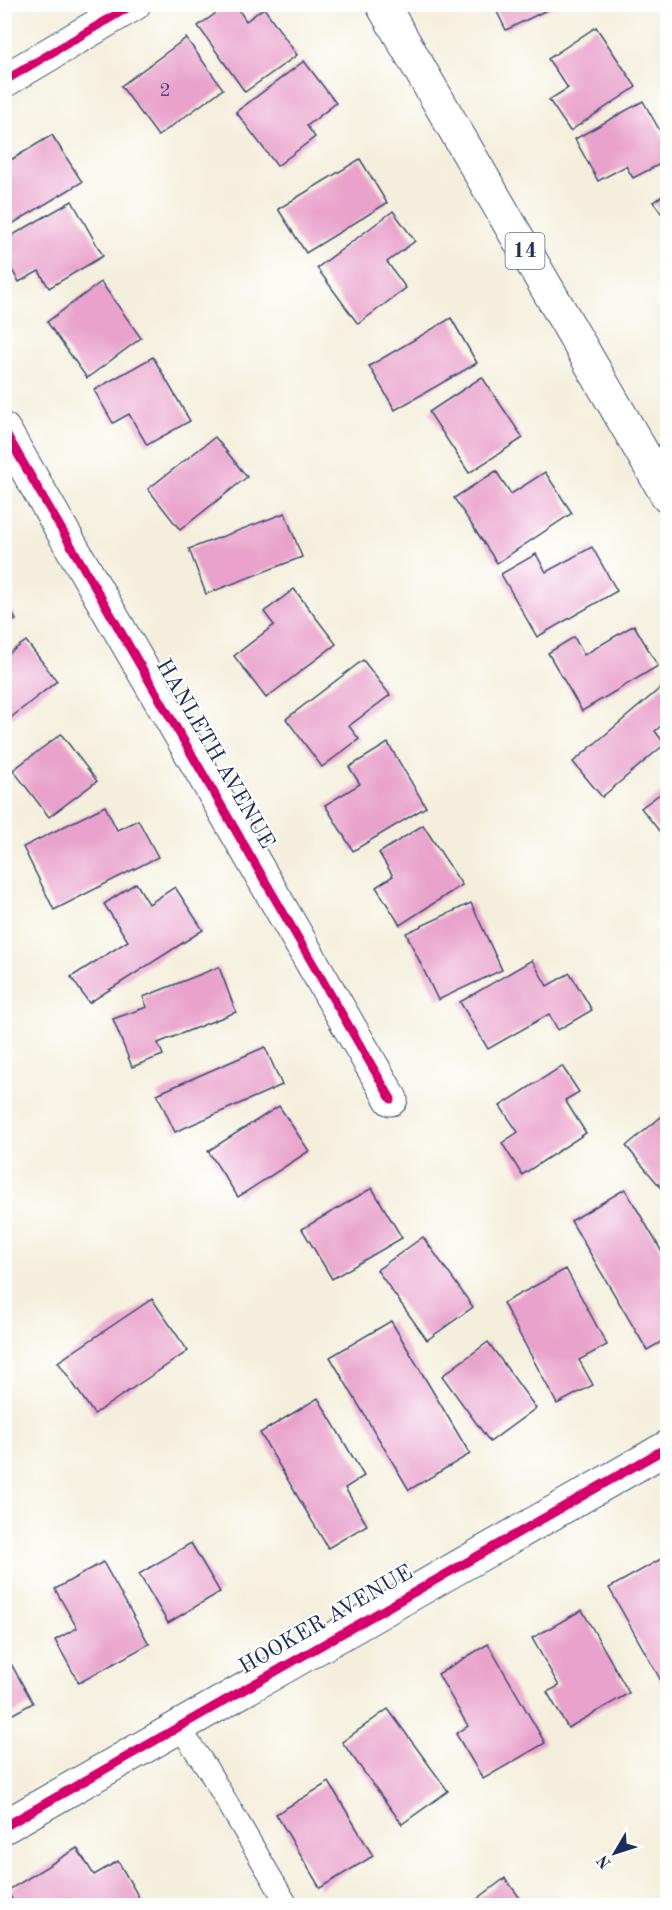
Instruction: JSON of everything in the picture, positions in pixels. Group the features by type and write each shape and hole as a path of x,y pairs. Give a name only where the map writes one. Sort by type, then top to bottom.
{"street":[{"path":"4,81 134,4"},
{"name":"14","path":"382,4 667,496"},
{"name":"HANLETH AVENUE","path":"4,430 391,1099"},
{"name":"HOOKER AVENUE","path":"4,1827 668,1447"}],"lane":[{"path":"179,1727 202,1759 288,1905"}],"building":[{"path":"229,4 235,4 246,21 264,8 297,55 245,92 198,26"},
{"path":"493,4 559,4 506,30"},
{"path":"596,27 636,87 570,131 549,100 568,88 548,59"},
{"path":"186,38 223,89 158,136 121,86"},
{"path":"304,61 336,103 307,126 315,137 277,166 236,112"},
{"path":"643,101 668,145 668,160 633,178 626,166 598,181 575,139"},
{"path":"52,135 82,182 4,229 4,164"},
{"path":"360,159 387,203 306,253 278,209"},
{"path":"668,192 668,222 653,202"},
{"path":"72,201 103,256 49,288 39,271 19,282 4,257 4,240"},
{"path":"393,211 415,241 387,262 406,288 358,324 317,268"},
{"path":"101,282 141,338 87,378 47,322"},
{"path":"451,318 477,363 395,410 369,366"},
{"path":"153,357 190,421 147,445 129,414 113,423 94,390"},
{"path":"482,377 523,438 469,473 429,412"},
{"path":"215,437 247,477 180,530 148,489"},
{"path":"496,471 511,494 545,472 572,513 497,563 454,498"},
{"path":"285,513 302,557 206,594 189,549"},
{"path":"592,547 617,591 537,637 501,574 536,554 546,572"},
{"path":"294,589 336,644 266,698 234,656 274,625 264,612"},
{"path":"4,597 16,620 4,625"},
{"path":"634,625 658,666 582,711 548,653 574,637 584,655"},
{"path":"26,641 57,681 4,723 4,657"},
{"path":"363,660 390,695 349,726 359,739 322,767 286,719"},
{"path":"664,685 668,689 668,720 655,731 665,744 602,797 573,762"},
{"path":"61,734 97,781 49,817 13,770"},
{"path":"388,743 426,807 353,851 325,805 360,784 349,767"},
{"path":"668,788 668,842 641,808"},
{"path":"105,806 117,830 138,820 158,857 54,910 23,847"},
{"path":"423,825 462,885 400,925 376,887 393,876 379,853"},
{"path":"136,883 149,904 175,887 203,930 89,1003 71,977 128,941 104,904"},
{"path":"471,903 502,970 438,1000 406,933"},
{"path":"532,960 547,986 570,973 592,1010 558,1030 549,1014 488,1049 460,1002"},
{"path":"219,967 236,1012 158,1043 163,1055 132,1067 113,1019 147,1007 143,997"},
{"path":"668,994 668,1008 661,999"},
{"path":"265,1047 282,1085 175,1132 157,1094"},
{"path":"562,1066 579,1092 565,1100 586,1133 522,1175 502,1143 518,1132 500,1106"},
{"path":"279,1106 309,1151 238,1197 208,1151"},
{"path":"668,1111 668,1196 626,1146"},
{"path":"372,1188 402,1238 332,1279 302,1229"},
{"path":"625,1189 668,1262 668,1338 647,1350 571,1221"},
{"path":"423,1237 473,1307 427,1340 377,1270"},
{"path":"566,1269 607,1345 579,1360 593,1385 557,1404 503,1303"},
{"path":"152,1299 188,1351 94,1414 58,1362"},
{"path":"391,1321 470,1454 409,1490 330,1357"},
{"path":"488,1342 536,1408 490,1442 442,1376"},
{"path":"318,1398 364,1476 345,1488 367,1525 328,1548 260,1433"},
{"path":"191,1543 220,1592 168,1623 139,1574"},
{"path":"668,1555 668,1685 664,1686 609,1588"},
{"path":"103,1562 149,1644 79,1683 55,1640 77,1628 55,1589"},
{"path":"582,1610 629,1693 568,1728 547,1692 559,1686 532,1638"},
{"path":"488,1644 545,1743 483,1779 456,1734 468,1726 438,1674"},
{"path":"4,1655 33,1703 4,1719"},
{"path":"388,1709 448,1791 402,1824 342,1742"},
{"path":"329,1782 373,1856 320,1888 276,1814"},
{"path":"77,1848 94,1875 118,1861 144,1906 16,1906 7,1891"},
{"path":"505,1878 526,1906 468,1906"}],"cycle path":[{"path":"4,81 134,4"},
{"path":"4,430 391,1099"},
{"path":"4,1827 668,1447"}]}
